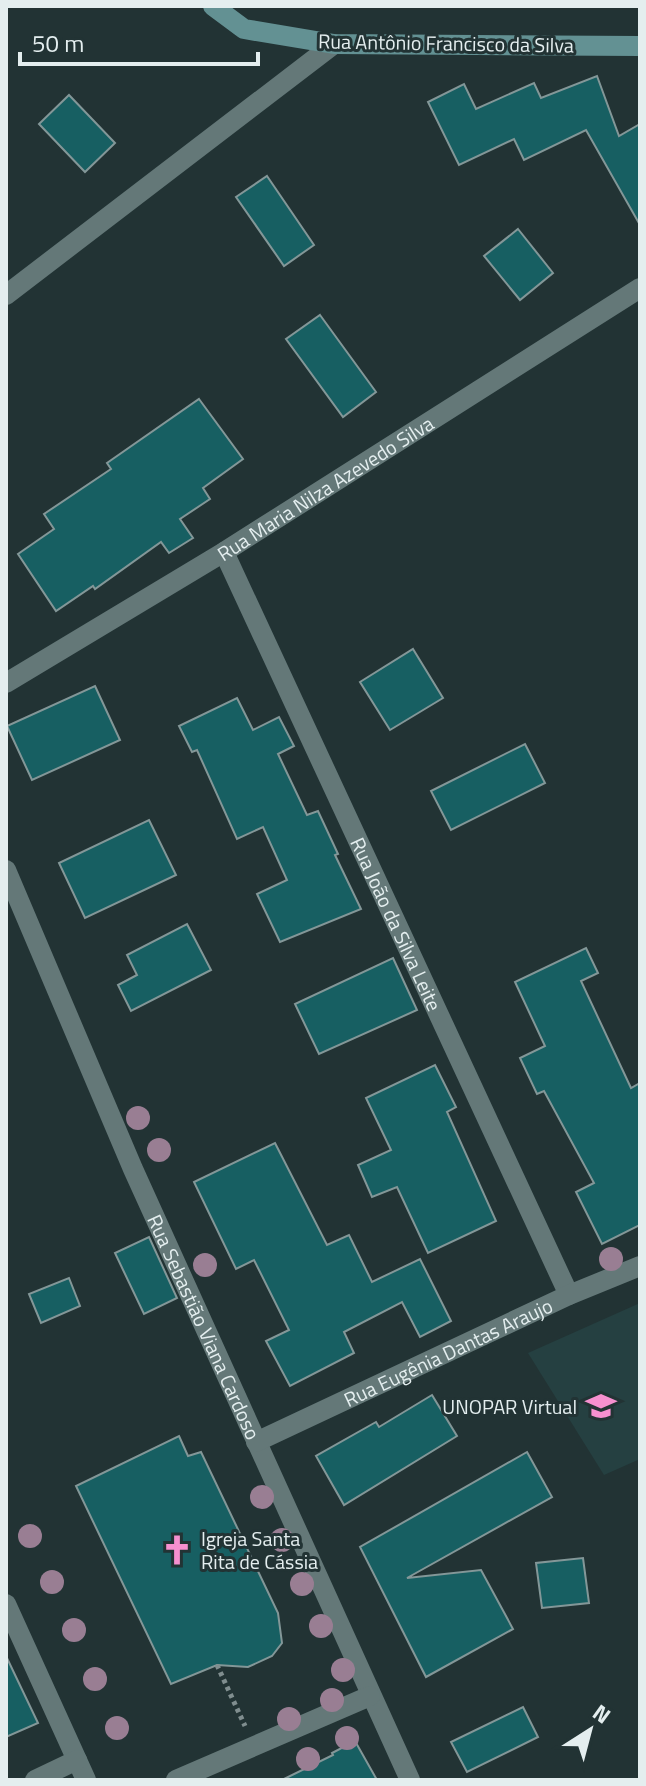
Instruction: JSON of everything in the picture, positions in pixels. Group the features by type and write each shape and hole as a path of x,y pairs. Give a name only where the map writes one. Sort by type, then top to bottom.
{"main road":[{"name":"Rua Antônio Francisco da Silva","path":"213,6 244,29 334,44 640,46"}],"street":[{"path":"6,295 334,44"},
{"name":"Rua Maria Nilza Azevedo Silva","path":"6,683 224,552 640,288"},
{"name":"Rua João da Silva Leite","path":"224,552 569,1295"},
{"name":"Rua Sebastião Viana Cardoso","path":"6,870 133,1169 410,1780"},
{"name":"Rua Eugênia Dantas Araujo","path":"256,1442 569,1295 640,1266"},
{"path":"6,1604 86,1780"},
{"path":"176,1780 370,1696"},
{"path":"35,1780 77,1760"}],"path":[{"path":"217,1665 255,1746"}],"shaded area":[{"name":"UNOPAR Virtual","path":"640,1303 640,1459 604,1475 528,1353"}],"building":[{"path":"597,76 619,136 640,124 640,225 586,130 524,160 514,139 459,165 428,102 464,84 476,109 534,83 541,98"},
{"path":"69,95 115,143 85,172 39,124"},
{"path":"267,176 314,245 284,266 236,197"},
{"path":"518,229 553,273 520,300 484,256"},
{"path":"320,315 376,392 343,417 286,339"},
{"path":"199,399 243,459 203,488 210,499 180,519 193,538 169,553 161,542 95,589 93,586 56,611 18,554 54,529 44,514 111,469 107,463"},
{"path":"413,649 443,698 390,730 360,682"},
{"path":"95,686 120,740 32,780 7,726"},
{"path":"237,698 253,730 279,717 294,746 278,754 307,815 318,811 361,909 280,942 257,894 287,880 263,827 237,839 197,750 192,752 179,726"},
{"path":"525,744 545,783 451,830 431,791"},
{"path":"149,820 176,875 85,918 59,863"},
{"path":"187,924 211,970 131,1011 118,985 137,975 127,955"},
{"path":"586,948 598,973 581,981 631,1088 640,1083 640,1225 602,1244 576,1192 594,1183 544,1091 537,1094 520,1058 545,1046 515,982"},
{"path":"393,958 417,1010 319,1054 295,1004"},
{"path":"435,1065 456,1107 447,1112 496,1221 428,1253 397,1187 372,1197 358,1165 391,1150 366,1098"},
{"path":"275,1143 327,1245 349,1235 372,1282 420,1259 451,1321 420,1337 402,1302 344,1332 354,1353 290,1386 266,1341 289,1330 254,1260 236,1269 194,1182"},
{"path":"149,1237 177,1298 144,1314 115,1253"},
{"path":"69,1278 80,1306 41,1323 29,1294"},
{"path":"432,1395 457,1436 344,1505 316,1456 376,1422 379,1427"},
{"name":"Igreja Santa Rita de Cássia","path":"179,1436 188,1456 201,1452 278,1613 282,1643 272,1656 248,1667 217,1665 171,1684 76,1486"},
{"path":"527,1452 552,1497 407,1578 481,1570 513,1629 426,1677 360,1547"},
{"path":"583,1558 589,1603 542,1608 536,1563"},
{"path":"6,1656 38,1723 6,1737"},
{"path":"523,1707 538,1737 467,1772 451,1742"},
{"path":"355,1741 377,1780 282,1780 333,1755"}],"place":[{"name":"UNOPAR Virtual","path":"601,1406"},
{"name":"Igreja Santa Rita de Cássia","path":"177,1550"}]}
